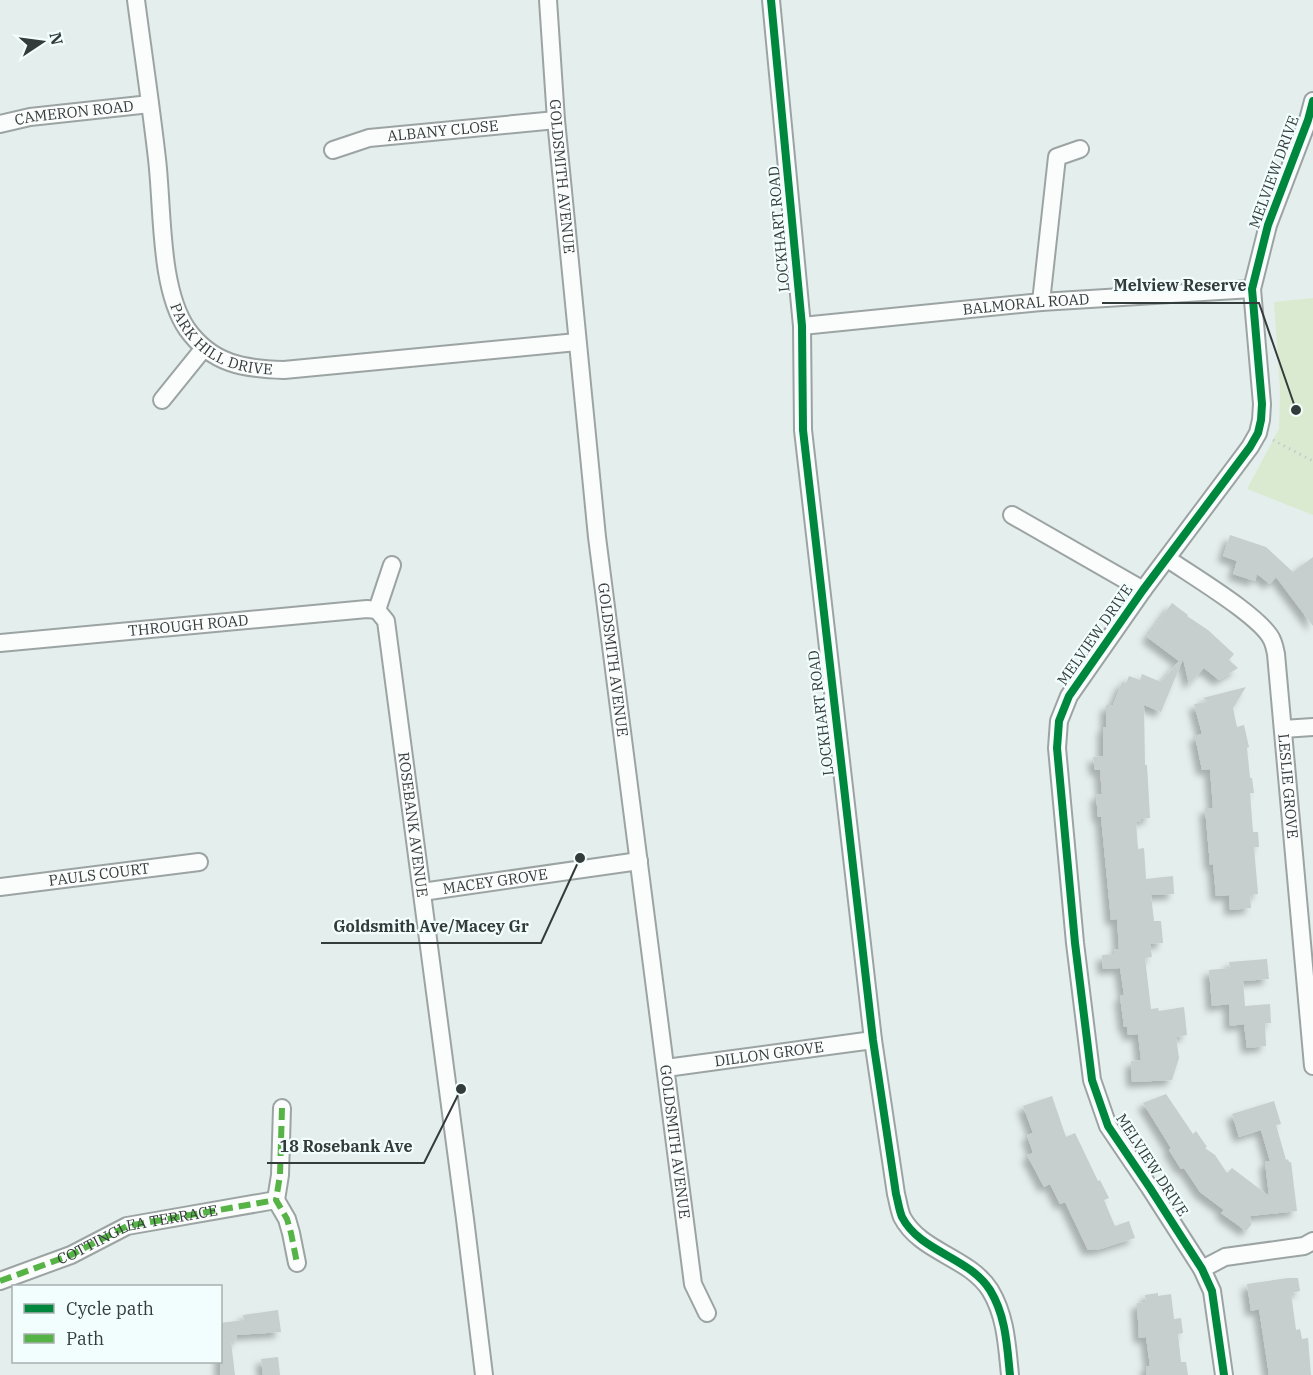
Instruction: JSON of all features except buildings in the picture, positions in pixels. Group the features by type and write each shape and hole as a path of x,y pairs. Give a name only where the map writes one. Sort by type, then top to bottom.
{"street":[{"name":"PARK HILL DRIVE","path":"136,0 150,104 168,276 175,308 188,330 204,348 224,362 255,369 284,370 577,342"},
{"name":"GOLDSMITH AVENUE","path":"548,0 556,120 597,537 693,1284 707,1313"},
{"name":"LOCKHART ROAD","path":"771,0 802,326 802,430 873,1040 896,1194 902,1216 917,1236 969,1268 989,1289 1004,1323 1010,1375"},
{"name":"MELVIEW DRIVE","path":"1224,1375 1212,1291 1202,1269 1108,1126 1092,1080 1061,816 1056,748 1059,721 1069,696 1143,590 1238,464 1258,433 1262,404 1252,289 1268,225 1313,101"},
{"name":"CAMERON ROAD","path":"0,124 30,117 150,104"},
{"name":"ALBANY CLOSE","path":"333,150 369,138 556,120"},
{"path":"1041,302 1057,157 1080,148"},
{"name":"BALMORAL ROAD","path":"802,326 1041,302 1252,289"},
{"path":"162,400 204,348"},
{"path":"1012,515 1143,590"},
{"name":"LESLIE GROVE","path":"1168,559 1234,603 1263,626 1272,639 1276,654 1313,1066"},
{"path":"376,610 392,565"},
{"name":"THROUGH ROAD","path":"0,644 367,609 376,610"},
{"name":"ROSEBANK AVENUE","path":"376,610 386,621 483,1375"},
{"path":"1283,729 1313,727"},
{"name":"MACEY GROVE","path":"422,892 639,861"},
{"name":"PAULS COURT","path":"0,887 199,862"},
{"name":"DILLON GROVE","path":"666,1068 873,1040"},
{"path":"282,1108 280,1175 276,1200 287,1219 297,1263"},
{"name":"COTTINGLEA TERRACE","path":"0,1281 71,1255 127,1226 276,1200"},
{"path":"1202,1269 1225,1257 1304,1246 1313,1241"}],"path":[{"path":"1258,433 1313,461"}],"green space":[{"path":"1313,298 1313,515 1247,489 1279,429 1280,390 1274,302"}],"marked path":[{"path":"282,1108 280,1175 276,1200 287,1219 297,1263"},
{"path":"0,1281 71,1255 127,1226 276,1200"}],"cycle path":[{"path":"771,0 802,326 803,430 873,1040 896,1194 902,1217 910,1229 920,1239 970,1270 990,1290 1003,1321 1010,1375"},
{"path":"1224,1375 1212,1291 1202,1269 1108,1126 1092,1080 1075,943 1057,748 1059,721 1069,696 1258,433 1262,404 1252,289 1268,225 1313,101"}],"place":[{"name":"Melview Reserve","path":"1296,410"},
{"name":"Goldsmith Ave/Macey Gr","path":"580,858"},
{"name":"18 Rosebank Ave","path":"461,1089"}]}
